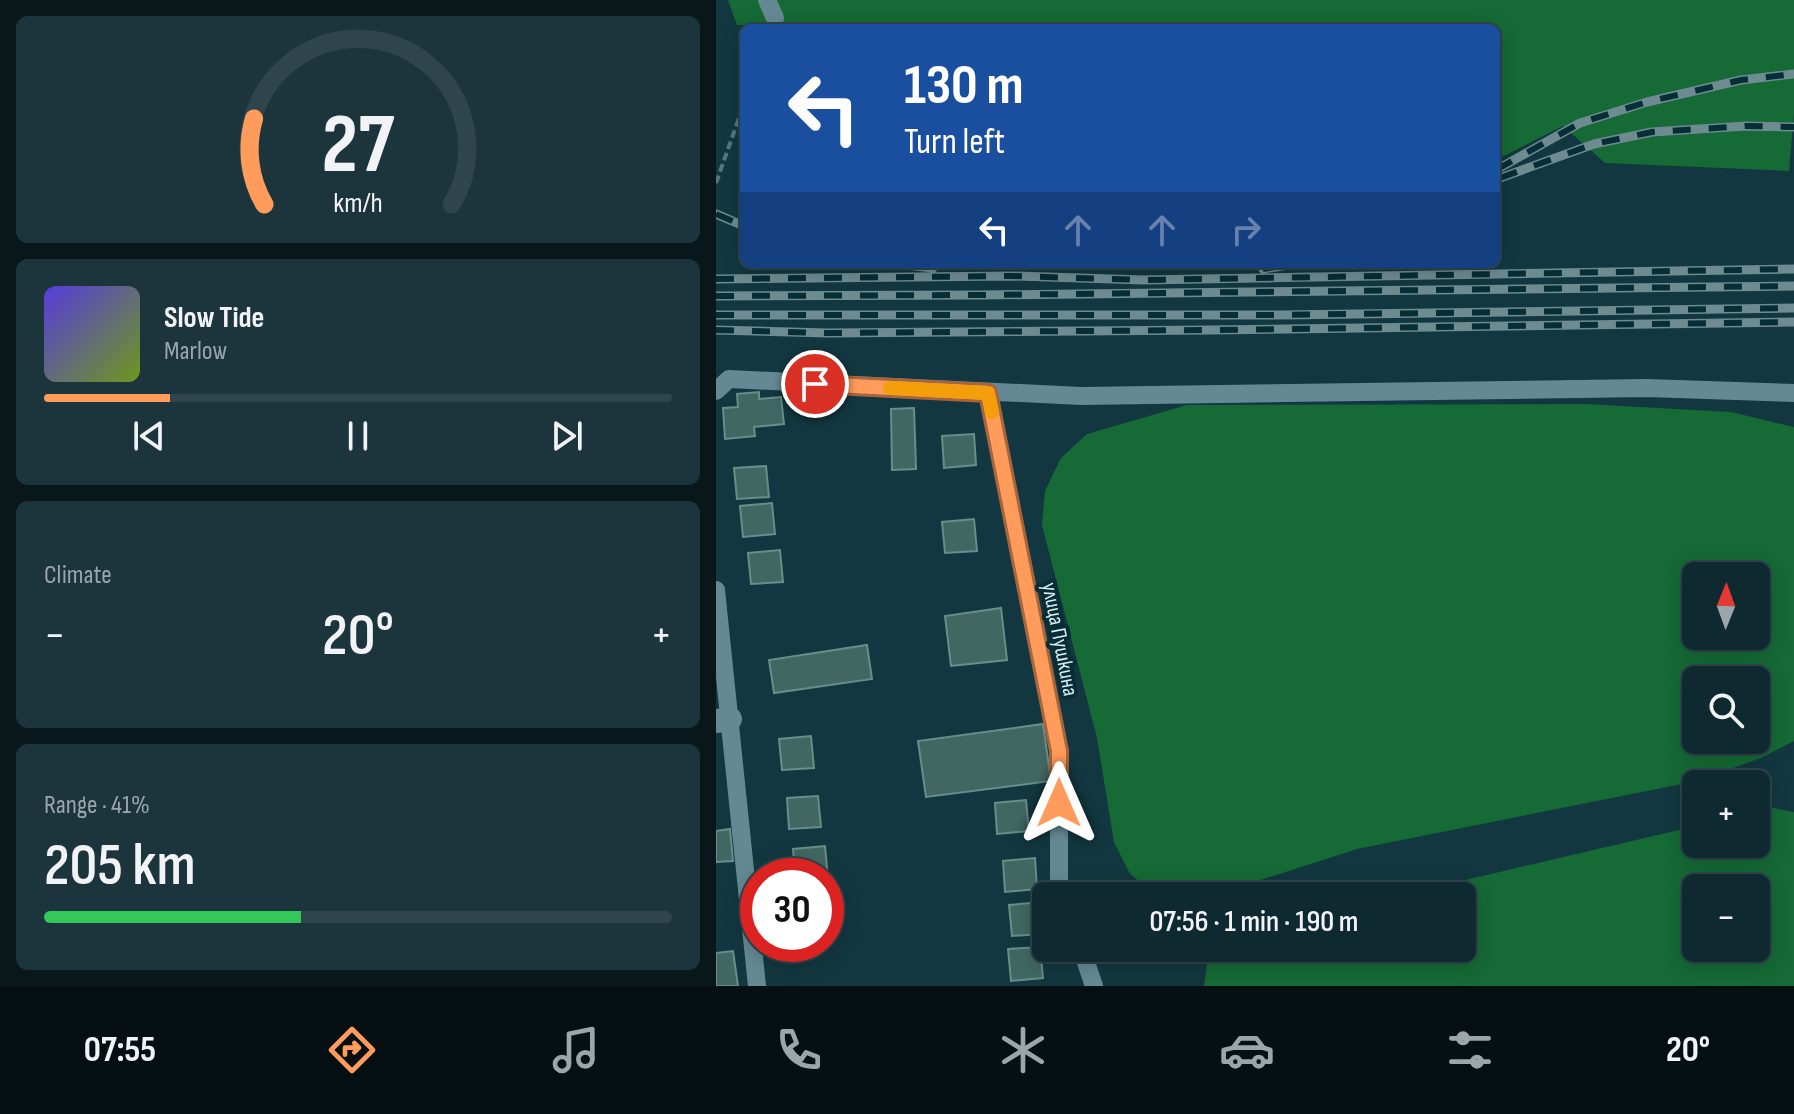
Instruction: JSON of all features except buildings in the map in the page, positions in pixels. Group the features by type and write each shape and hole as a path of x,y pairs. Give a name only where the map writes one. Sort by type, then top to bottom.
{"street":[{"path":"767,0 775,18"},
{"path":"716,391 729,379 1081,396 1647,388 1794,393"},
{"name":"улица Пушкина","path":"988,393 1059,751 1060,882"},
{"path":"716,590 723,720 757,986"},
{"path":"1086,962 1094,986"}],"path":[{"path":"716,183 740,115"}],"green space":[{"path":"728,0 1794,0 1794,113 1789,171 1605,163 1563,126 1500,158 1500,24 737,25"},
{"path":"1585,404 1731,412 1794,427 1794,741 1770,753 1770,666 1682,666 1682,754 1769,754 1728,770 1682,770 1682,784 1357,849 1254,882 1140,882 1130,874 1114,842 1097,738 1042,525 1045,491 1061,458 1087,434 1187,405"},
{"path":"1770,809 1794,812 1794,986 1204,986 1207,962 1476,962 1476,882 1457,882 1682,829 1682,858 1770,858"}],"railway":[{"path":"1500,168 1580,123 1647,102 1741,80 1794,74"},
{"path":"1500,178 1594,144 1652,132 1746,126 1794,127"},
{"path":"716,214 740,224"},
{"path":"1263,269 1269,268"},
{"path":"716,279 1012,276 1144,280 1794,269"},
{"path":"716,296 1794,286"},
{"path":"716,315 1281,315 1794,308"},
{"path":"716,330 828,333 1794,322"}],"slow traffic":[{"path":"890,388 988,393 992,412"}],"route":[{"path":"815,384 988,393 1059,751 1059,803"}]}
